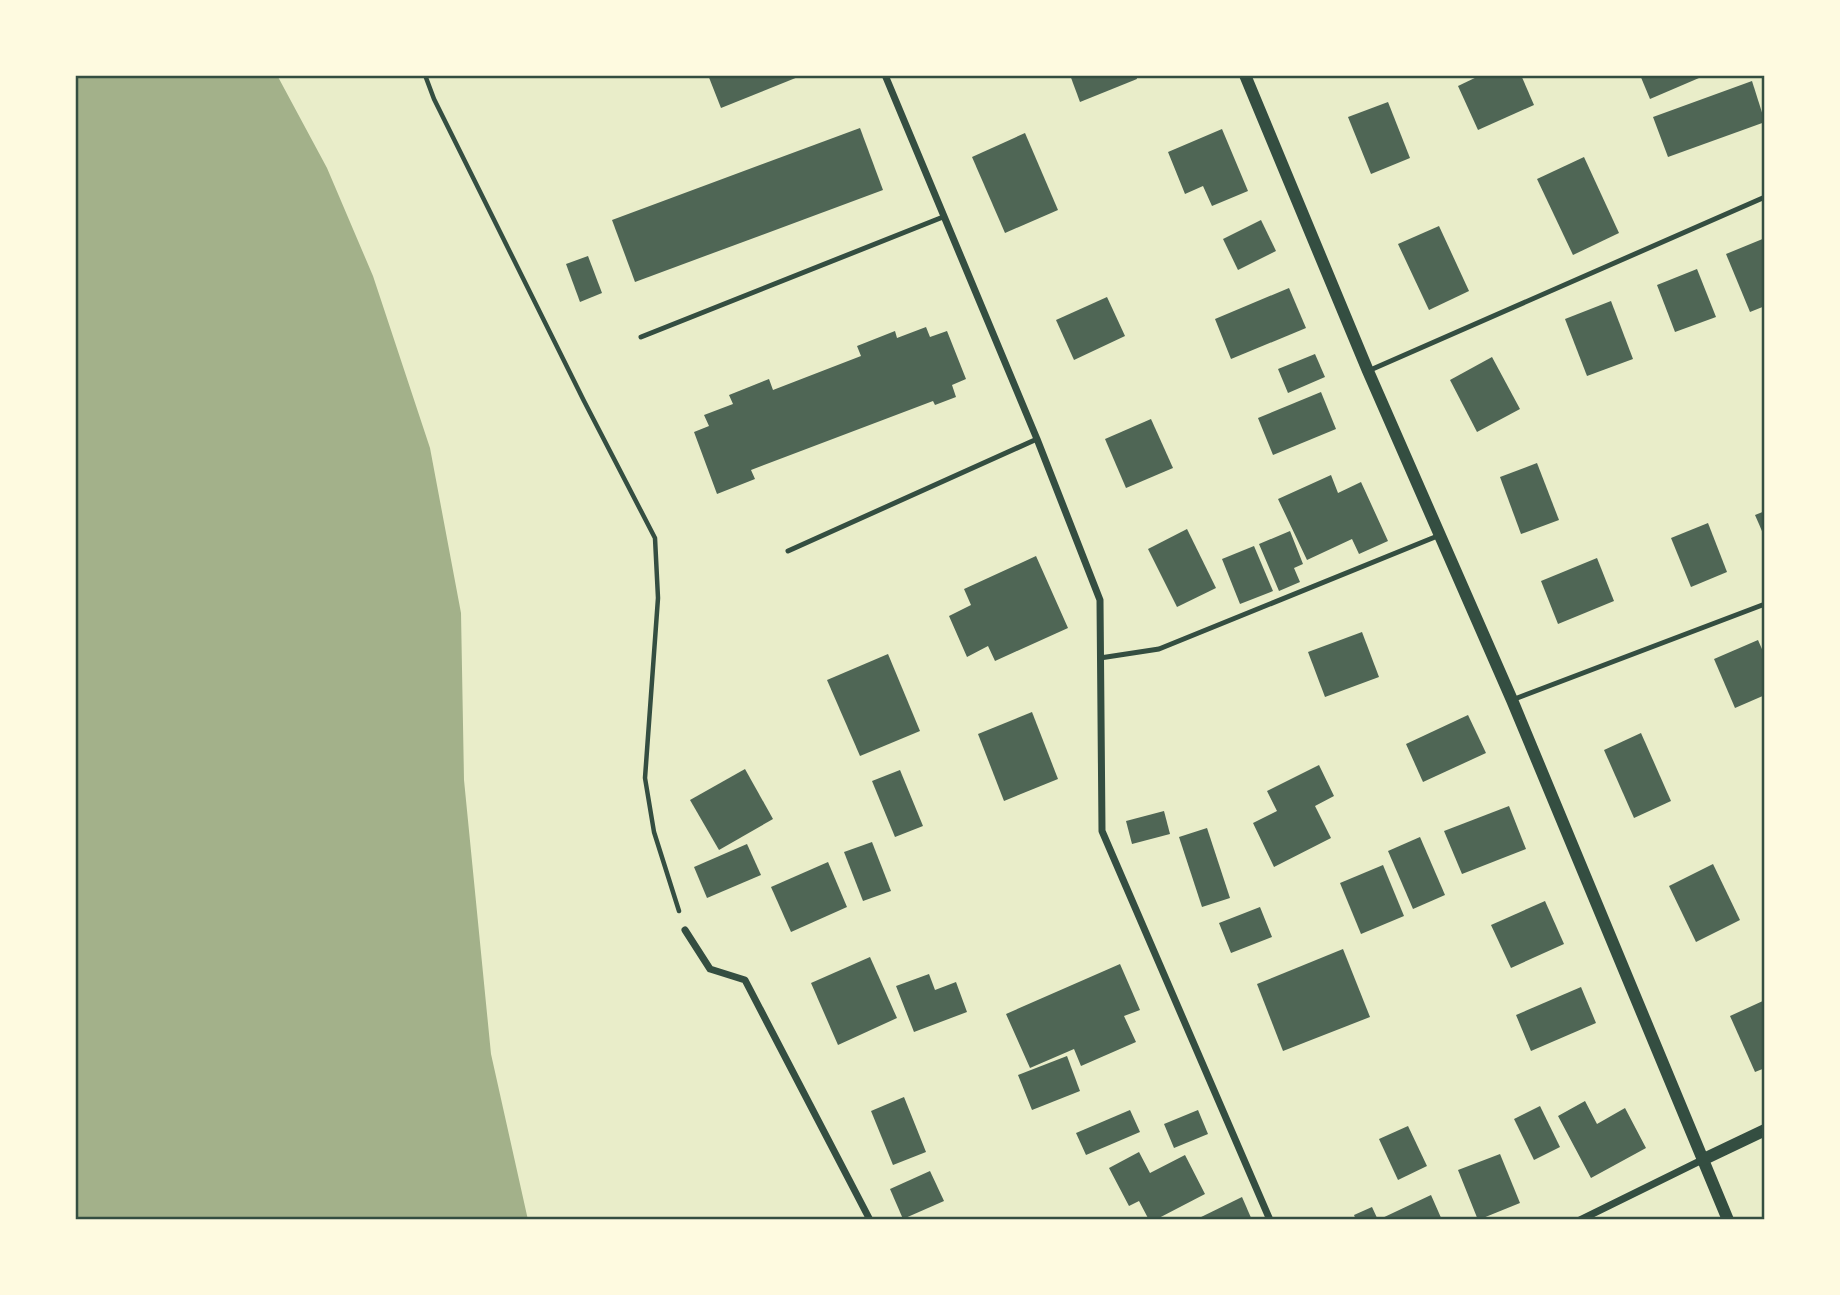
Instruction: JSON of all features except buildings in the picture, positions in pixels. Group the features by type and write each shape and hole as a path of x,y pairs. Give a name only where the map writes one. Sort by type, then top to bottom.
{"street":[{"path":"885,75 1037,439 1100,600 1102,831 1270,1220"},
{"path":"1245,75 1368,370 1512,700 1728,1220"},
{"path":"685,930 710,969 745,980 870,1220"},
{"path":"1580,1220 1765,1130"}],"lane":[{"path":"1368,370 1765,197"},
{"path":"640,337 943,217"},
{"path":"788,551 1037,439"},
{"path":"1100,658 1159,649 1440,535"},
{"path":"1512,700 1765,604"}],"path":[{"path":"425,75 434,99 584,401 655,538 658,598 646,778 654,832 685,930"}],"shaded area":[{"path":"75,75 277,75 327,168 373,276 430,448 461,613 464,780 491,1054 528,1220 75,1220"}]}
